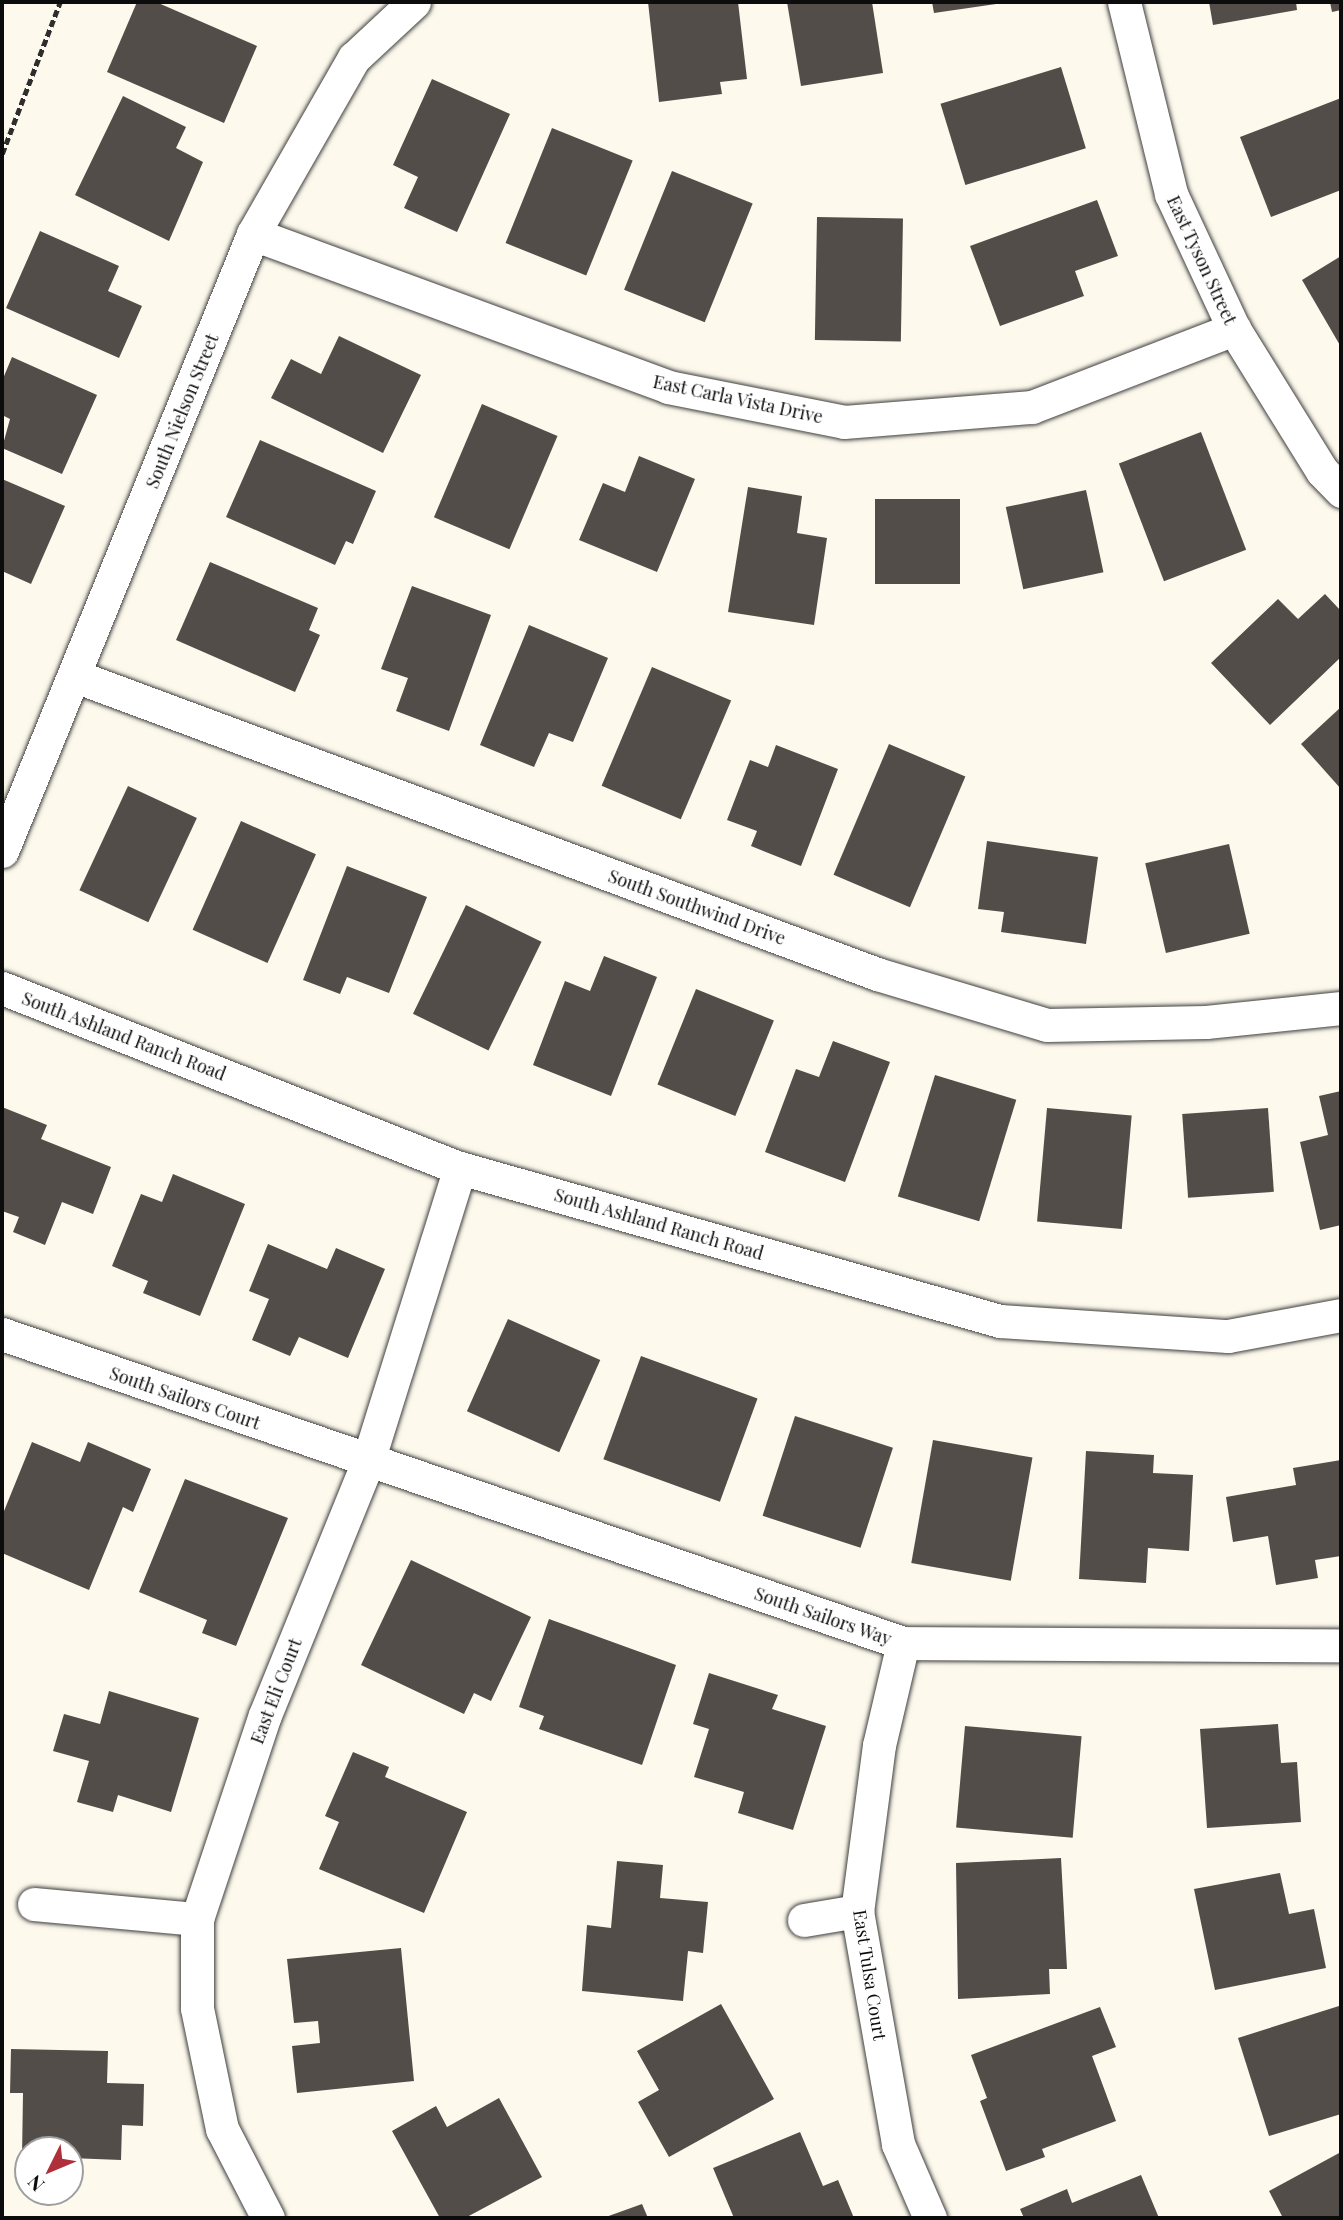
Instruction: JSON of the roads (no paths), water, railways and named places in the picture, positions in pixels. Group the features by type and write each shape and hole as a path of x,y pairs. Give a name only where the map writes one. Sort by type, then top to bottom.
{"street":[{"name":"South Nielson Street","path":"2,851 253,234 354,58 414,2"},
{"name":"East Tyson Street","path":"1124,2 1171,194 1234,329 1322,471 1341,491"},
{"name":"East Carla Vista Drive","path":"253,234 668,387 844,422 1032,407 1234,329"},
{"name":"South Southwind Drive","path":"75,676 877,974 1047,1025 1206,1022 1341,1008"},
{"name":"South Ashland Ranch Road","path":"2,988 460,1167 1000,1321 1228,1336 1341,1315"},
{"name":"East Eli Court","path":"268,2218 222,2129 197,2008 197,1919 265,1715 368,1461 460,1167"},
{"name":"South Sailors Court","path":"2,1334 368,1461"},
{"name":"South Sailors Way","path":"368,1461 903,1643 1341,1645"},
{"name":"East Tulsa Court","path":"903,1643 879,1745 857,1911 898,2144 930,2218"},
{"path":"34,1904 197,1919"},
{"path":"804,1920 857,1911"}]}
